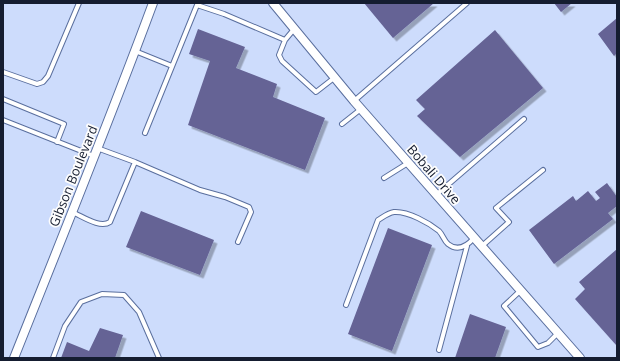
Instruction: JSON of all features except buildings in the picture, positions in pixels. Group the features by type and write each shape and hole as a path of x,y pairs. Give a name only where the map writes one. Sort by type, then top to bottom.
{"street":[{"name":"Gibson Boulevard","path":"14,358 95,152 116,103 153,3"},
{"name":"Bobali Drive","path":"273,3 295,28 334,78 580,358"}],"lane":[{"path":"3,72 37,84 43,82 48,76 79,3"},
{"path":"354,101 467,3"},
{"path":"145,133 197,5 224,14 284,40"},
{"path":"295,28 284,40 279,55 282,62 316,92 334,78"},
{"path":"135,51 172,66"},
{"path":"3,100 64,124 57,142"},
{"path":"342,124 361,109"},
{"path":"436,194 524,119"},
{"path":"3,120 57,142 135,162 200,190 225,197 249,207 251,212 238,242"},
{"path":"72,212 101,225 106,225 110,222 135,162"},
{"path":"384,178 409,163"},
{"path":"482,246 509,222 496,208 543,170"},
{"path":"346,305 378,220 385,215 395,212 407,214 428,223 441,233 447,244 462,248 467,246"},
{"path":"439,350 467,246 474,238"},
{"path":"521,290 504,306 538,347 548,343 558,333"},
{"path":"53,358 65,326 82,302 102,294 124,295 139,312 159,358"}]}
